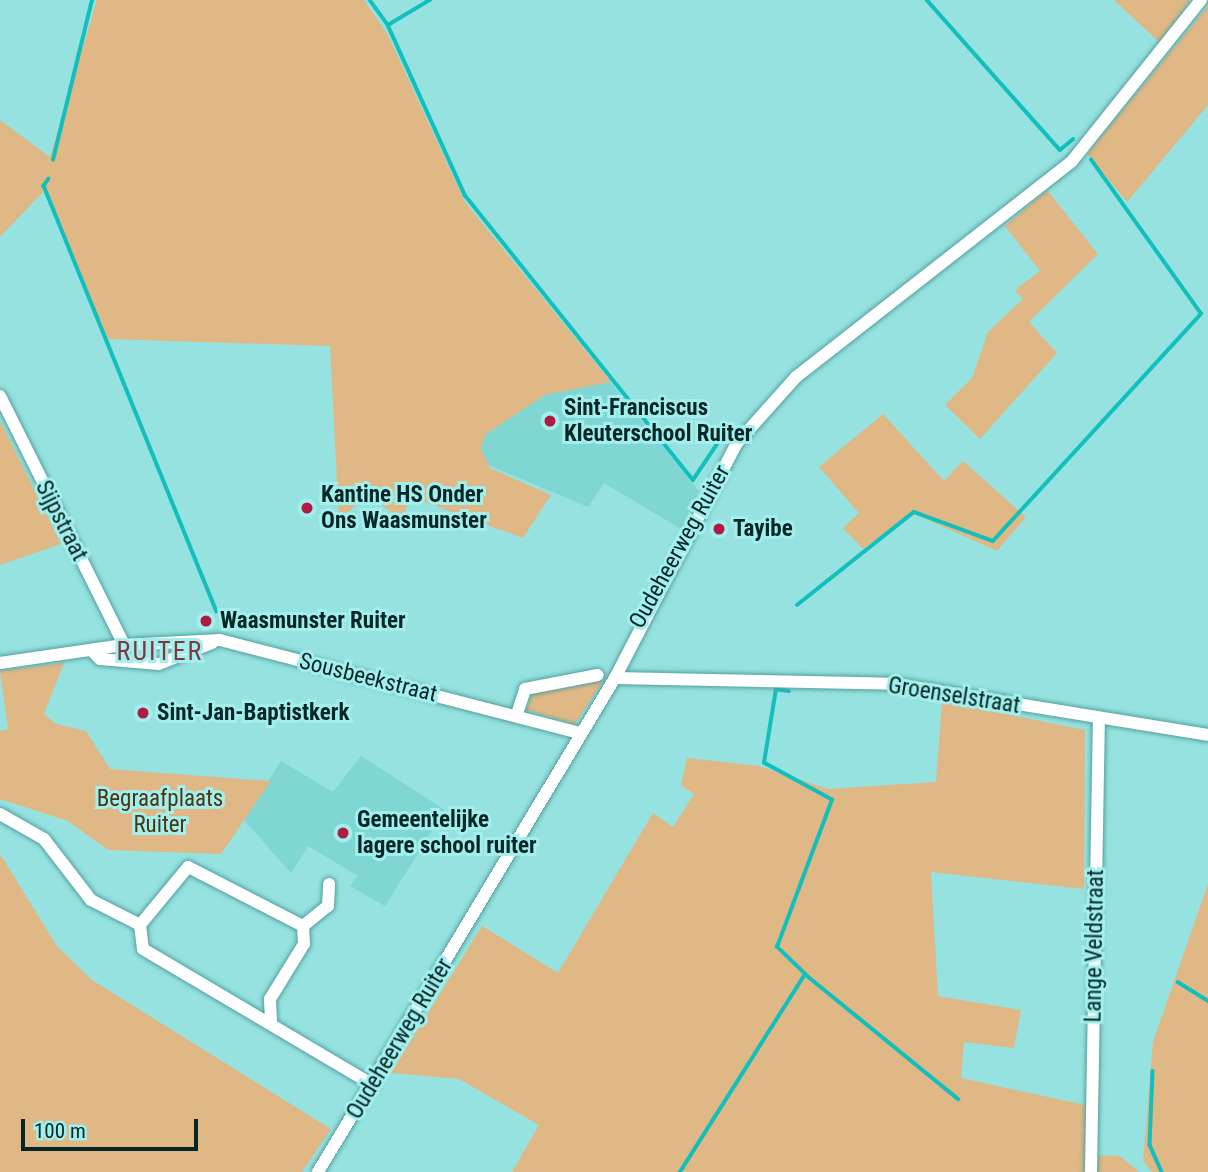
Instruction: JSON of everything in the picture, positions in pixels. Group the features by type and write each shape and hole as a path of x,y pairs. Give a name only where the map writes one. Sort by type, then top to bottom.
{"street":[{"name":"Oudeheerweg Ruiter","path":"318,1172 373,1085 615,678 737,443 766,405 1072,161 1201,0"},
{"name":"Sijpstraat","path":"0,396 124,645"},
{"name":"Sousbeekstraat","path":"91,650 100,659 159,664 220,640"},
{"name":"Sousbeekstraat","path":"0,663 124,645 220,640 517,714 580,733"},
{"path":"517,714 525,688 598,675"},
{"name":"Groenselstraat","path":"615,678 894,684 1099,720 1208,735"},
{"name":"Lange Veldstraat","path":"1091,1172 1099,720"},
{"path":"0,814 44,839 91,900 140,925"},
{"path":"303,926 188,867 140,925 143,949 156,960 271,1020 373,1085"},
{"path":"303,926 328,906 329,884"},
{"path":"271,1020 271,999 304,944 303,926"}],"shaded area":[{"name":"Sint-Franciscus Kleuterschool Ruiter","path":"577,341 699,491 681,529 604,483 588,507 448,448"},
{"name":"Gemeentelijke lagere school ruiter","path":"361,756 445,810 385,906 350,886 358,876 308,846 291,873 244,820 281,761 333,792"}],"green space":[{"path":"97,0 364,0 388,35 465,202 611,382 545,395 485,435 481,449 490,468 551,495 523,538 411,497 402,519 368,496 339,519 330,346 108,339 44,191 0,237 0,120 50,157"},
{"path":"1114,0 1190,0 1160,43"},
{"path":"1208,6 1208,105 1127,202 1087,154"},
{"path":"1047,190 1098,254 1029,322 1057,353 980,439 945,405 972,378 988,332 1023,299 1015,290 1040,271 1005,226"},
{"path":"883,414 944,481 963,461 1026,517 997,551 912,513 863,549 843,528 859,513 819,467"},
{"path":"0,421 61,544 0,565"},
{"name":"Begraafplaats Ruiter","path":"64,663 44,714 56,724 86,731 110,769 271,781 221,854 108,850 68,821 0,799 0,731 8,729 0,671"},
{"path":"604,680 575,724 526,710 533,692"},
{"path":"942,701 1085,730 1084,889 931,872 938,996 1021,1010 1014,1048 964,1042 961,1078 1085,1105 1085,1172 512,1172 539,1125 459,1079 391,1073 482,926 558,973 653,813 673,827 694,794 681,785 687,758 759,766 828,789 936,782"},
{"path":"0,854 57,946 92,980 331,1129 302,1172 0,1172"},
{"path":"1208,884 1208,1172 1152,1172 1143,1161 1153,1042"},
{"path":"1096,1155 1120,1156 1139,1172 1096,1172"}],"waterway":[{"path":"53,160 92,0"},
{"path":"370,0 388,25 430,0"},
{"path":"927,0 1060,150 1073,139"},
{"path":"388,25 465,195 693,480 730,425"},
{"path":"797,605 914,512 993,541 1201,314 1091,160"},
{"path":"49,179 44,186 217,611"},
{"path":"680,1172 805,974 777,947 832,800 764,763 776,689 789,691"},
{"path":"805,974 958,1099"},
{"path":"1178,982 1208,1001"},
{"path":"1153,1071 1150,1145 1162,1172"}],"place":[{"name":"Sint-Franciscus Kleuterschool Ruiter","path":"550,421"},
{"name":"Kantine HS Onder Ons Waasmunster","path":"307,508"},
{"name":"Tayibe","path":"719,529"},
{"name":"Waasmunster Ruiter","path":"206,621"},
{"name":"Sint-Jan-Baptistkerk","path":"143,713"},
{"name":"Gemeentelijke lagere school ruiter","path":"343,833"}],"district":[{"name":"RUITER","path":"160,652"}]}
